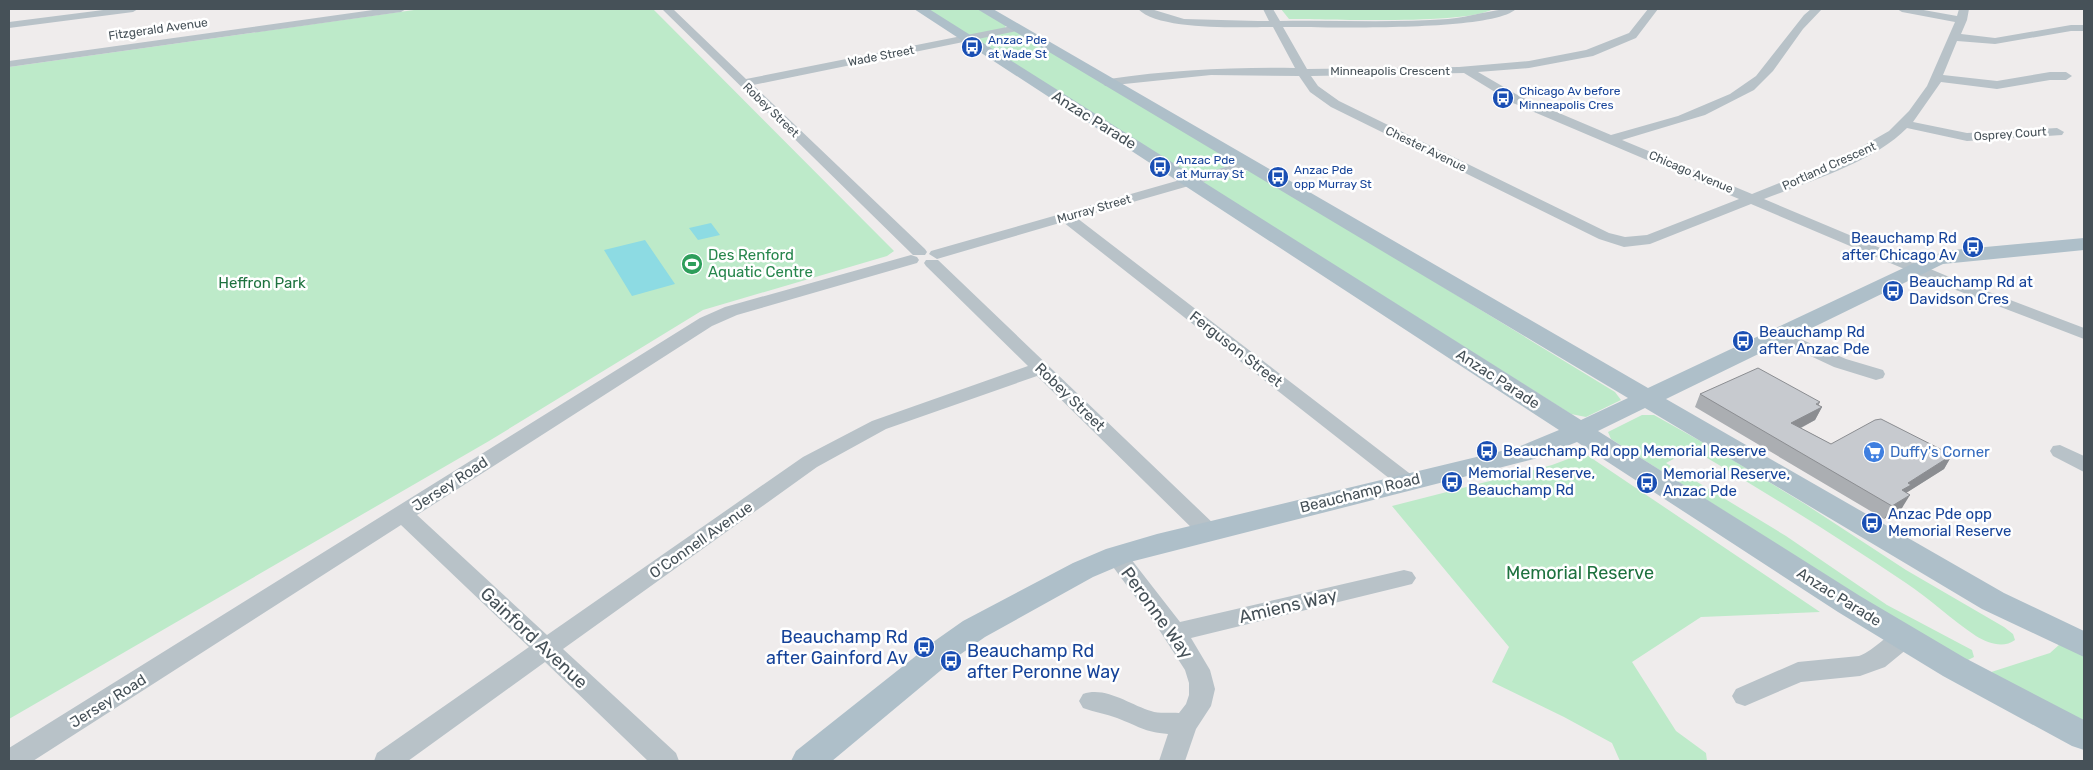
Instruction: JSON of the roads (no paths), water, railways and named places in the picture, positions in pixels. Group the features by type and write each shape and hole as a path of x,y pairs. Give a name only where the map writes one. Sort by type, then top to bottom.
{"main road":[{"name":"Anzac Parade","path":"920,9 1904,638 1989,686 2084,736"},
{"path":"984,9 1993,601 2084,645"},
{"name":"Beauchamp Road","path":"808,761 940,653 974,629 1083,570 1116,556 1406,481 1524,453 1581,432 1936,260 1953,256 2084,244"}],"street":[{"path":"9,25 133,9"},
{"name":"Fitzgerald Avenue","path":"9,64 376,10 401,9"},
{"name":"Robey Street","path":"667,9 1208,531"},
{"path":"1143,9 1159,16 1184,22 1277,24 1447,22 1482,18 1511,9"},
{"name":"Chester Avenue","path":"1268,9 1314,89 1335,104 1604,236 1624,242"},
{"name":"Minneapolis Crescent","path":"1109,83 1184,74 1467,70 1544,63 1609,46 1632,36 1647,23 1653,9"},
{"path":"1610,139 1712,108 1750,86 1782,53 1803,21 1816,9"},
{"path":"1902,9 1963,14"},
{"name":"Portland Crescent","path":"1624,242 1650,240 1856,156 1894,134 1914,114 1935,78 1963,14"},
{"name":"Wade Street","path":"744,83 1017,28"},
{"path":"1954,37 1995,42 2071,28 2084,28"},
{"name":"Chicago Avenue","path":"1467,70 1504,94 1918,268 2084,334"},
{"path":"1935,78 1996,85 2050,76 2066,76"},
{"name":"Osprey Court","path":"1905,124 1949,135 1967,137 2058,132"},
{"name":"Murray Street","path":"925,257 1250,164"},
{"name":"Ferguson Street","path":"1066,217 1406,481"},
{"name":"Jersey Road","path":"12,761 706,322 731,311 925,257"},
{"path":"1780,335 1840,363 1876,374"},
{"name":"O'Connell Avenue","path":"387,761 810,462 843,443 920,409 1041,368"},
{"path":"2060,450 2084,465"},
{"name":"Gainford Avenue","path":"403,514 666,761"},
{"name":"Peronne Way","path":"1116,556 1189,654 1202,683 1201,698 1196,714 1185,724 1172,761"},
{"name":"Amiens Way","path":"1173,633 1404,578"},
{"path":"1745,696 1798,672 1860,666 1876,660 1904,638"},
{"path":"1092,701 1124,710 1150,722 1185,724"}],"water":[{"path":"711,223 720,235 698,240 689,228"},
{"path":"645,240 675,284 632,296 604,250"}],"place":[{"name":"Anzac Pde at Wade St","path":"972,47"},
{"name":"Chicago Av before Minneapolis Cres","path":"1503,98"},
{"name":"Anzac Pde at Murray St","path":"1160,167"},
{"name":"Anzac Pde opp Murray St","path":"1278,177"},
{"name":"Beauchamp Rd after Chicago Av","path":"1973,247"},
{"name":"Des Renford Aquatic Centre","path":"692,264"},
{"name":"Beauchamp Rd at Davidson Cres","path":"1893,291"},
{"name":"Beauchamp Rd after Anzac Pde","path":"1743,341"},
{"name":"Beauchamp Rd opp Memorial Reserve","path":"1487,451"},
{"name":"Duffy's Corner","path":"1874,452"},
{"name":"Memorial Reserve, Beauchamp Rd","path":"1452,482"},
{"name":"Memorial Reserve, Anzac Pde","path":"1647,483"},
{"name":"Anzac Pde opp Memorial Reserve","path":"1872,523"},
{"name":"Beauchamp Rd after Gainford Av","path":"924,647"},
{"name":"Beauchamp Rd after Peronne Way","path":"951,661"}],"park label":[{"name":"Heffron Park","path":"262,283"},
{"name":"Memorial Reserve","path":"1580,573"}]}
